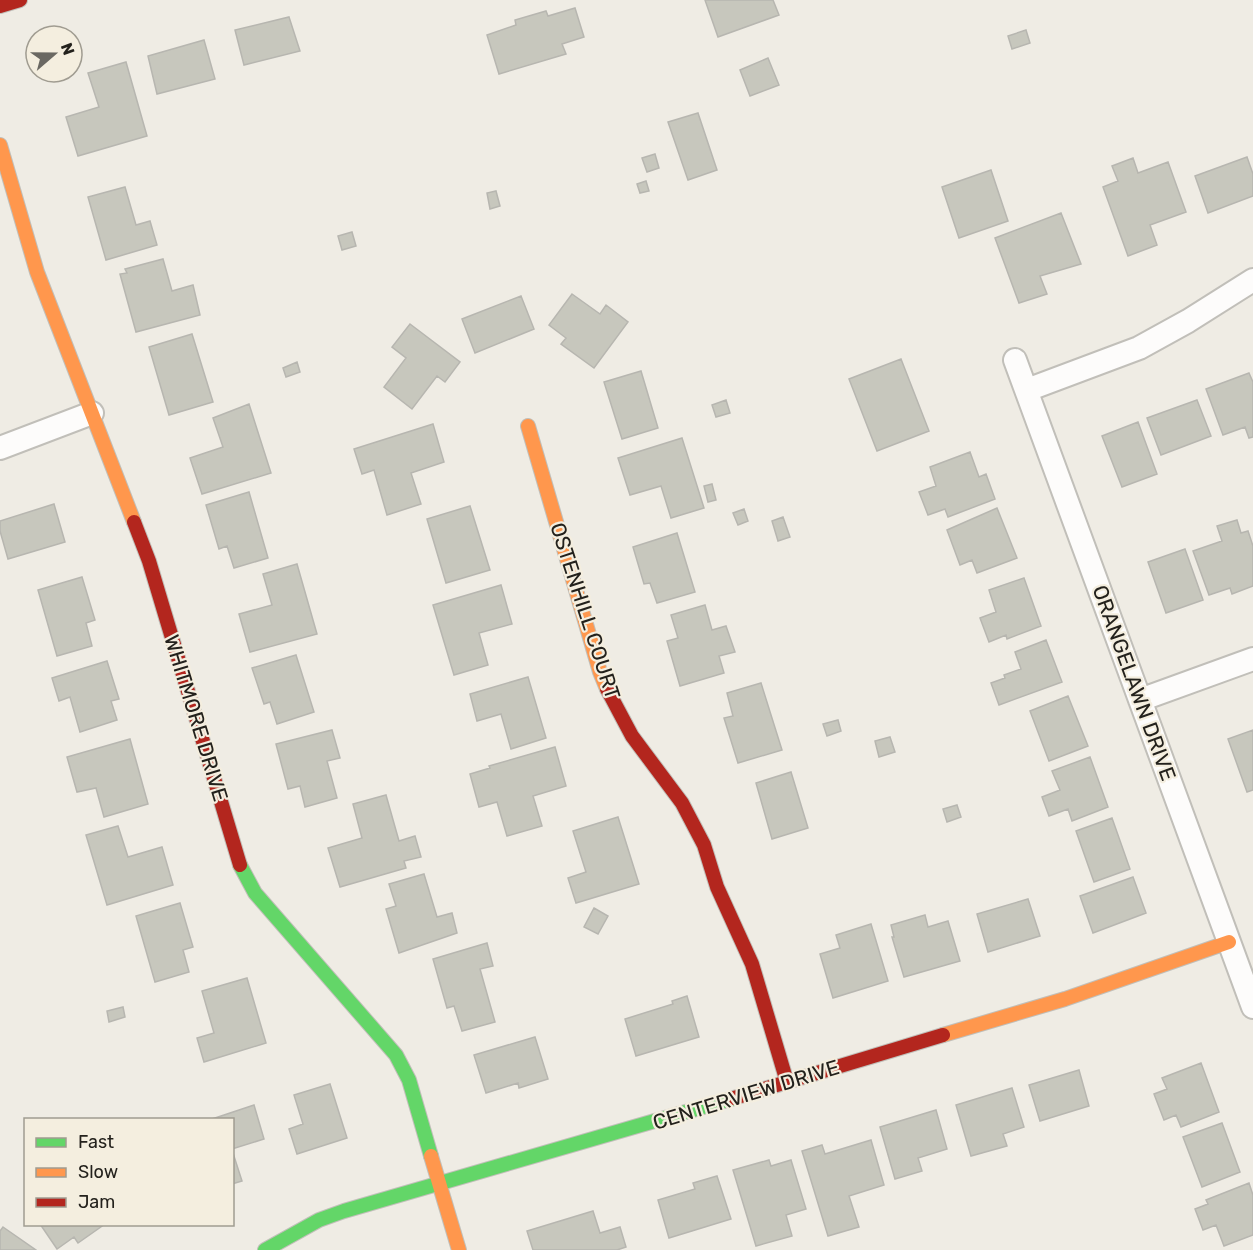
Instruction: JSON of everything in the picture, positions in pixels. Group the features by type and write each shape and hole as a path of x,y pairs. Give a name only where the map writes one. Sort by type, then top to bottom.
{"street":[{"path":"0,6 20,0"},
{"name":"WHITMORE DRIVE","path":"0,146 37,272 149,561 241,870 255,893 396,1055 409,1080 459,1250"},
{"path":"1027,390 1139,348 1188,321 1253,280"},
{"name":"ORANGELAWN DRIVE","path":"1015,360 1253,1007"},
{"path":"0,448 92,413"},
{"name":"OSTENHILL COURT","path":"528,426 600,672 614,705 632,736 682,803 704,845 717,887 752,963 787,1082"},
{"path":"1140,700 1253,658"},
{"name":"CENTERVIEW DRIVE","path":"265,1250 319,1221 1065,999 1229,942"}],"building":[{"path":"705,0 773,0 779,15 718,37"},
{"path":"575,8 584,37 562,44 566,54 499,74 487,35 516,25 515,20 546,11 548,16"},
{"path":"289,17 300,51 244,65 235,30"},
{"path":"1026,30 1030,43 1012,49 1008,36"},
{"path":"204,40 215,79 157,94 148,56"},
{"path":"768,58 779,85 750,96 740,70"},
{"path":"126,62 147,136 78,156 66,117 99,107 88,73"},
{"path":"698,113 717,170 688,180 668,122"},
{"path":"655,154 659,168 647,172 642,158"},
{"path":"1247,157 1253,174 1253,196 1208,213 1195,176"},
{"path":"1133,158 1138,173 1168,162 1186,212 1150,225 1157,245 1128,256 1103,187 1118,181 1112,166"},
{"path":"991,170 1008,221 959,238 942,187"},
{"path":"646,181 649,191 640,193 637,184"},
{"path":"125,187 136,225 150,221 157,245 106,260 88,197"},
{"path":"496,191 500,206 490,209 487,193"},
{"path":"1061,213 1081,264 1040,276 1047,294 1019,303 995,238"},
{"path":"352,232 356,246 342,250 338,236"},
{"path":"163,259 172,291 193,285 200,315 136,332 120,274 127,273 125,269"},
{"path":"572,294 600,314 606,305 628,322 594,368 561,344 566,338 549,325"},
{"path":"521,296 534,329 475,353 462,319"},
{"path":"410,324 460,362 445,382 437,376 412,409 384,387 406,358 392,347"},
{"path":"192,334 213,402 169,415 149,347"},
{"path":"901,359 929,431 877,451 849,379"},
{"path":"297,362 300,372 286,377 283,368"},
{"path":"641,371 658,428 622,439 604,382"},
{"path":"1249,373 1253,382 1253,437 1249,438 1245,427 1223,435 1206,389"},
{"path":"726,400 730,413 716,417 712,405"},
{"path":"1197,400 1211,436 1161,455 1147,418"},
{"path":"249,404 271,473 202,494 190,458 223,447 213,418"},
{"path":"1138,422 1157,474 1122,487 1102,436"},
{"path":"433,424 444,462 411,473 421,504 387,515 374,470 362,474 354,449"},
{"path":"682,438 704,508 671,518 661,486 630,495 618,458"},
{"path":"970,452 979,477 986,474 995,499 948,517 945,509 928,515 919,492 936,486 930,467"},
{"path":"712,484 716,500 708,502 704,486"},
{"path":"249,492 268,558 234,568 227,546 219,549 206,505"},
{"path":"54,504 65,542 8,559 0,531 0,521"},
{"path":"470,506 490,570 446,583 427,519"},
{"path":"997,508 1017,558 977,573 972,560 960,565 947,530"},
{"path":"744,509 748,521 738,525 733,513"},
{"path":"783,517 790,537 778,541 772,521"},
{"path":"1237,520 1241,533 1248,531 1253,546 1253,586 1232,594 1230,588 1209,595 1193,551 1222,541 1217,526"},
{"path":"677,533 695,592 657,603 650,583 644,584 633,547"},
{"path":"1185,549 1203,600 1166,613 1148,562"},
{"path":"297,564 317,634 250,652 239,614 272,605 263,574"},
{"path":"82,577 95,620 86,623 92,646 57,656 38,590"},
{"path":"1024,578 1041,626 1007,639 1006,635 989,642 980,618 996,612 989,590"},
{"path":"501,585 512,624 479,633 488,665 454,675 433,605"},
{"path":"705,605 712,630 726,626 735,652 719,656 724,673 680,686 667,641 678,638 671,615"},
{"path":"1046,640 1062,682 999,705 991,683 1021,669 1015,652"},
{"path":"296,655 314,712 277,724 270,702 264,704 252,668"},
{"path":"107,661 119,699 111,701 117,720 80,732 70,697 59,701 52,678"},
{"path":"528,677 546,738 511,749 501,714 477,721 470,694"},
{"path":"761,683 782,750 738,763 724,718 733,716 727,693"},
{"path":"1068,696 1088,746 1049,761 1030,711"},
{"path":"838,720 841,731 827,736 823,724"},
{"path":"332,730 340,758 327,761 337,798 305,807 300,786 288,789 276,744"},
{"path":"1253,730 1253,790 1247,792 1228,739"},
{"path":"890,737 895,752 879,757 875,741"},
{"path":"130,739 148,804 104,817 96,788 77,792 67,757"},
{"path":"555,747 566,786 533,796 542,826 507,836 497,802 479,807 470,774 490,768 489,766"},
{"path":"1090,757 1108,807 1072,821 1068,809 1049,816 1042,797 1060,790 1052,771"},
{"path":"791,772 808,828 772,839 756,783"},
{"path":"386,795 399,841 415,836 421,857 404,861 406,868 340,887 328,848 362,838 353,804"},
{"path":"957,805 961,817 947,822 943,809"},
{"path":"618,817 639,884 576,903 568,878 586,872 573,831"},
{"path":"1112,818 1130,869 1094,882 1076,831"},
{"path":"118,826 128,857 162,847 173,885 107,905 86,835"},
{"path":"424,874 437,917 452,913 457,933 399,953 386,909 396,906 389,884"},
{"path":"1133,877 1146,913 1093,933 1080,896"},
{"path":"1028,899 1040,936 988,952 977,914"},
{"path":"180,903 193,947 183,950 189,972 155,982 136,916"},
{"path":"594,908 608,916 598,934 584,927"},
{"path":"925,915 928,927 948,921 960,961 904,977 892,937 894,937 891,925"},
{"path":"871,924 888,981 833,998 820,954 840,948 836,935"},
{"path":"487,943 493,966 480,969 495,1022 462,1031 454,1006 447,1008 433,959"},
{"path":"247,978 266,1043 204,1062 197,1038 214,1033 202,991"},
{"path":"687,996 699,1037 636,1056 625,1019 673,1004 672,1001"},
{"path":"123,1007 125,1017 109,1022 107,1011"},
{"path":"535,1037 548,1079 519,1088 518,1083 486,1093 474,1055"},
{"path":"1201,1063 1219,1112 1181,1127 1176,1115 1164,1120 1154,1094 1167,1089 1162,1078"},
{"path":"1079,1070 1089,1106 1040,1121 1029,1085"},
{"path":"330,1084 347,1138 297,1154 289,1129 303,1124 294,1095"},
{"path":"1012,1088 1024,1127 1003,1134 1007,1146 971,1156 956,1105"},
{"path":"254,1105 264,1139 234,1148 234,1118 215,1118"},
{"path":"936,1110 947,1149 918,1158 922,1171 895,1179 880,1127"},
{"path":"1222,1123 1240,1172 1202,1187 1183,1137"},
{"path":"871,1140 884,1185 849,1196 859,1227 828,1236 802,1151 822,1145 825,1154"},
{"path":"234,1156 242,1181 234,1183"},
{"path":"769,1160 771,1166 791,1160 806,1209 786,1215 792,1236 756,1246 733,1170"},
{"path":"717,1176 731,1219 669,1238 658,1200 695,1189 693,1183"},
{"path":"1249,1183 1253,1195 1253,1235 1224,1246 1216,1225 1203,1230 1195,1209 1208,1204 1206,1200"},
{"path":"593,1211 600,1233 620,1227 626,1247 617,1250 533,1250 527,1231"},
{"path":"41,1226 102,1226 78,1243 74,1237 57,1249"},
{"path":"3,1227 36,1250 0,1250 0,1231"}],"traffic: fast":[{"path":"240,865 255,893 396,1055 409,1080 431,1156"},
{"path":"265,1250 319,1220 344,1211 734,1098"}],"traffic: slow":[{"path":"0,145 37,272 134,522"},
{"path":"528,426 600,672 607,689"},
{"path":"943,1035 1065,999 1229,942"},
{"path":"431,1156 459,1250"}],"traffic: jam":[{"path":"0,6 20,0"},
{"path":"134,522 149,561 240,865"},
{"path":"607,689 632,736 682,803 704,845 717,887 752,964 787,1082"},
{"path":"734,1098 943,1035"}]}
